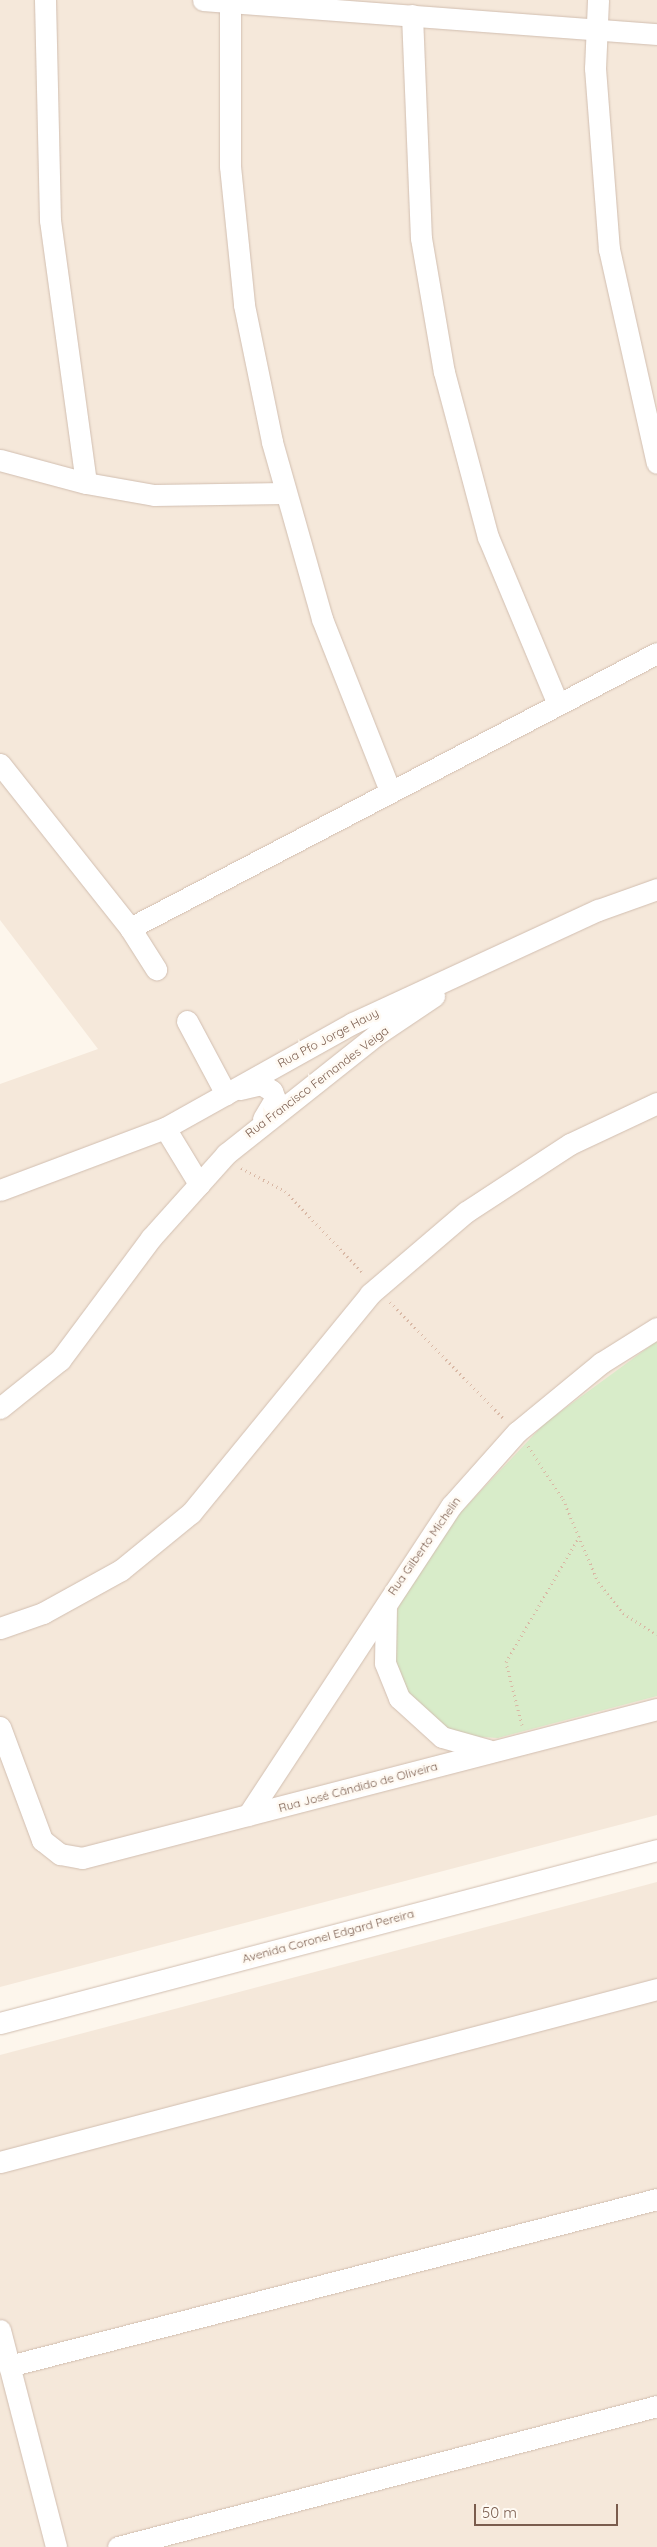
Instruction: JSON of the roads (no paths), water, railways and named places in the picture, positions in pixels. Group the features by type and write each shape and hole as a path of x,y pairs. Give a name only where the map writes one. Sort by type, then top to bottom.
{"street":[{"path":"45,0 50,220 86,484"},
{"path":"203,0 657,34"},
{"path":"598,0 596,29 609,249 657,463"},
{"path":"230,2 230,166 244,305 285,493 322,619 390,791"},
{"path":"412,15 421,238 444,372 488,537 558,704"},
{"path":"0,460 86,484 154,495 285,493"},
{"path":"130,928 657,653"},
{"path":"0,764 130,928 156,969"},
{"name":"Rua Pfo Jorge Hauy","path":"0,1190 165,1128 353,1023 495,956 657,889"},
{"name":"Rua Francisco Fernandes Veiga","path":"0,1408 60,1360 150,1238 199,1184 262,1121 376,1035 495,956"},
{"path":"187,1021 226,1094 255,1084 268,1087 275,1099 262,1121"},
{"path":"0,1628 43,1613 121,1570 191,1514 370,1294 466,1212 570,1144 657,1103"},
{"path":"165,1128 199,1184"},
{"name":"Rua Gilberto Michelin","path":"248,1815 394,1588 450,1506 517,1432 601,1363 657,1328"},
{"path":"394,1588 382,1644 400,1698 442,1737 498,1750"},
{"name":"Rua José Cândido de Oliveira","path":"7,1764 38,1834 60,1854 90,1857 657,1709"},
{"path":"0,1727 7,1764"},
{"name":"Avenida Coronel Edgard Pereira","path":"0,2022 657,1850"},
{"path":"0,2162 657,1989"},
{"path":"9,2366 657,2199"},
{"path":"0,2330 56,2547"},
{"path":"118,2547 657,2406"}]}
